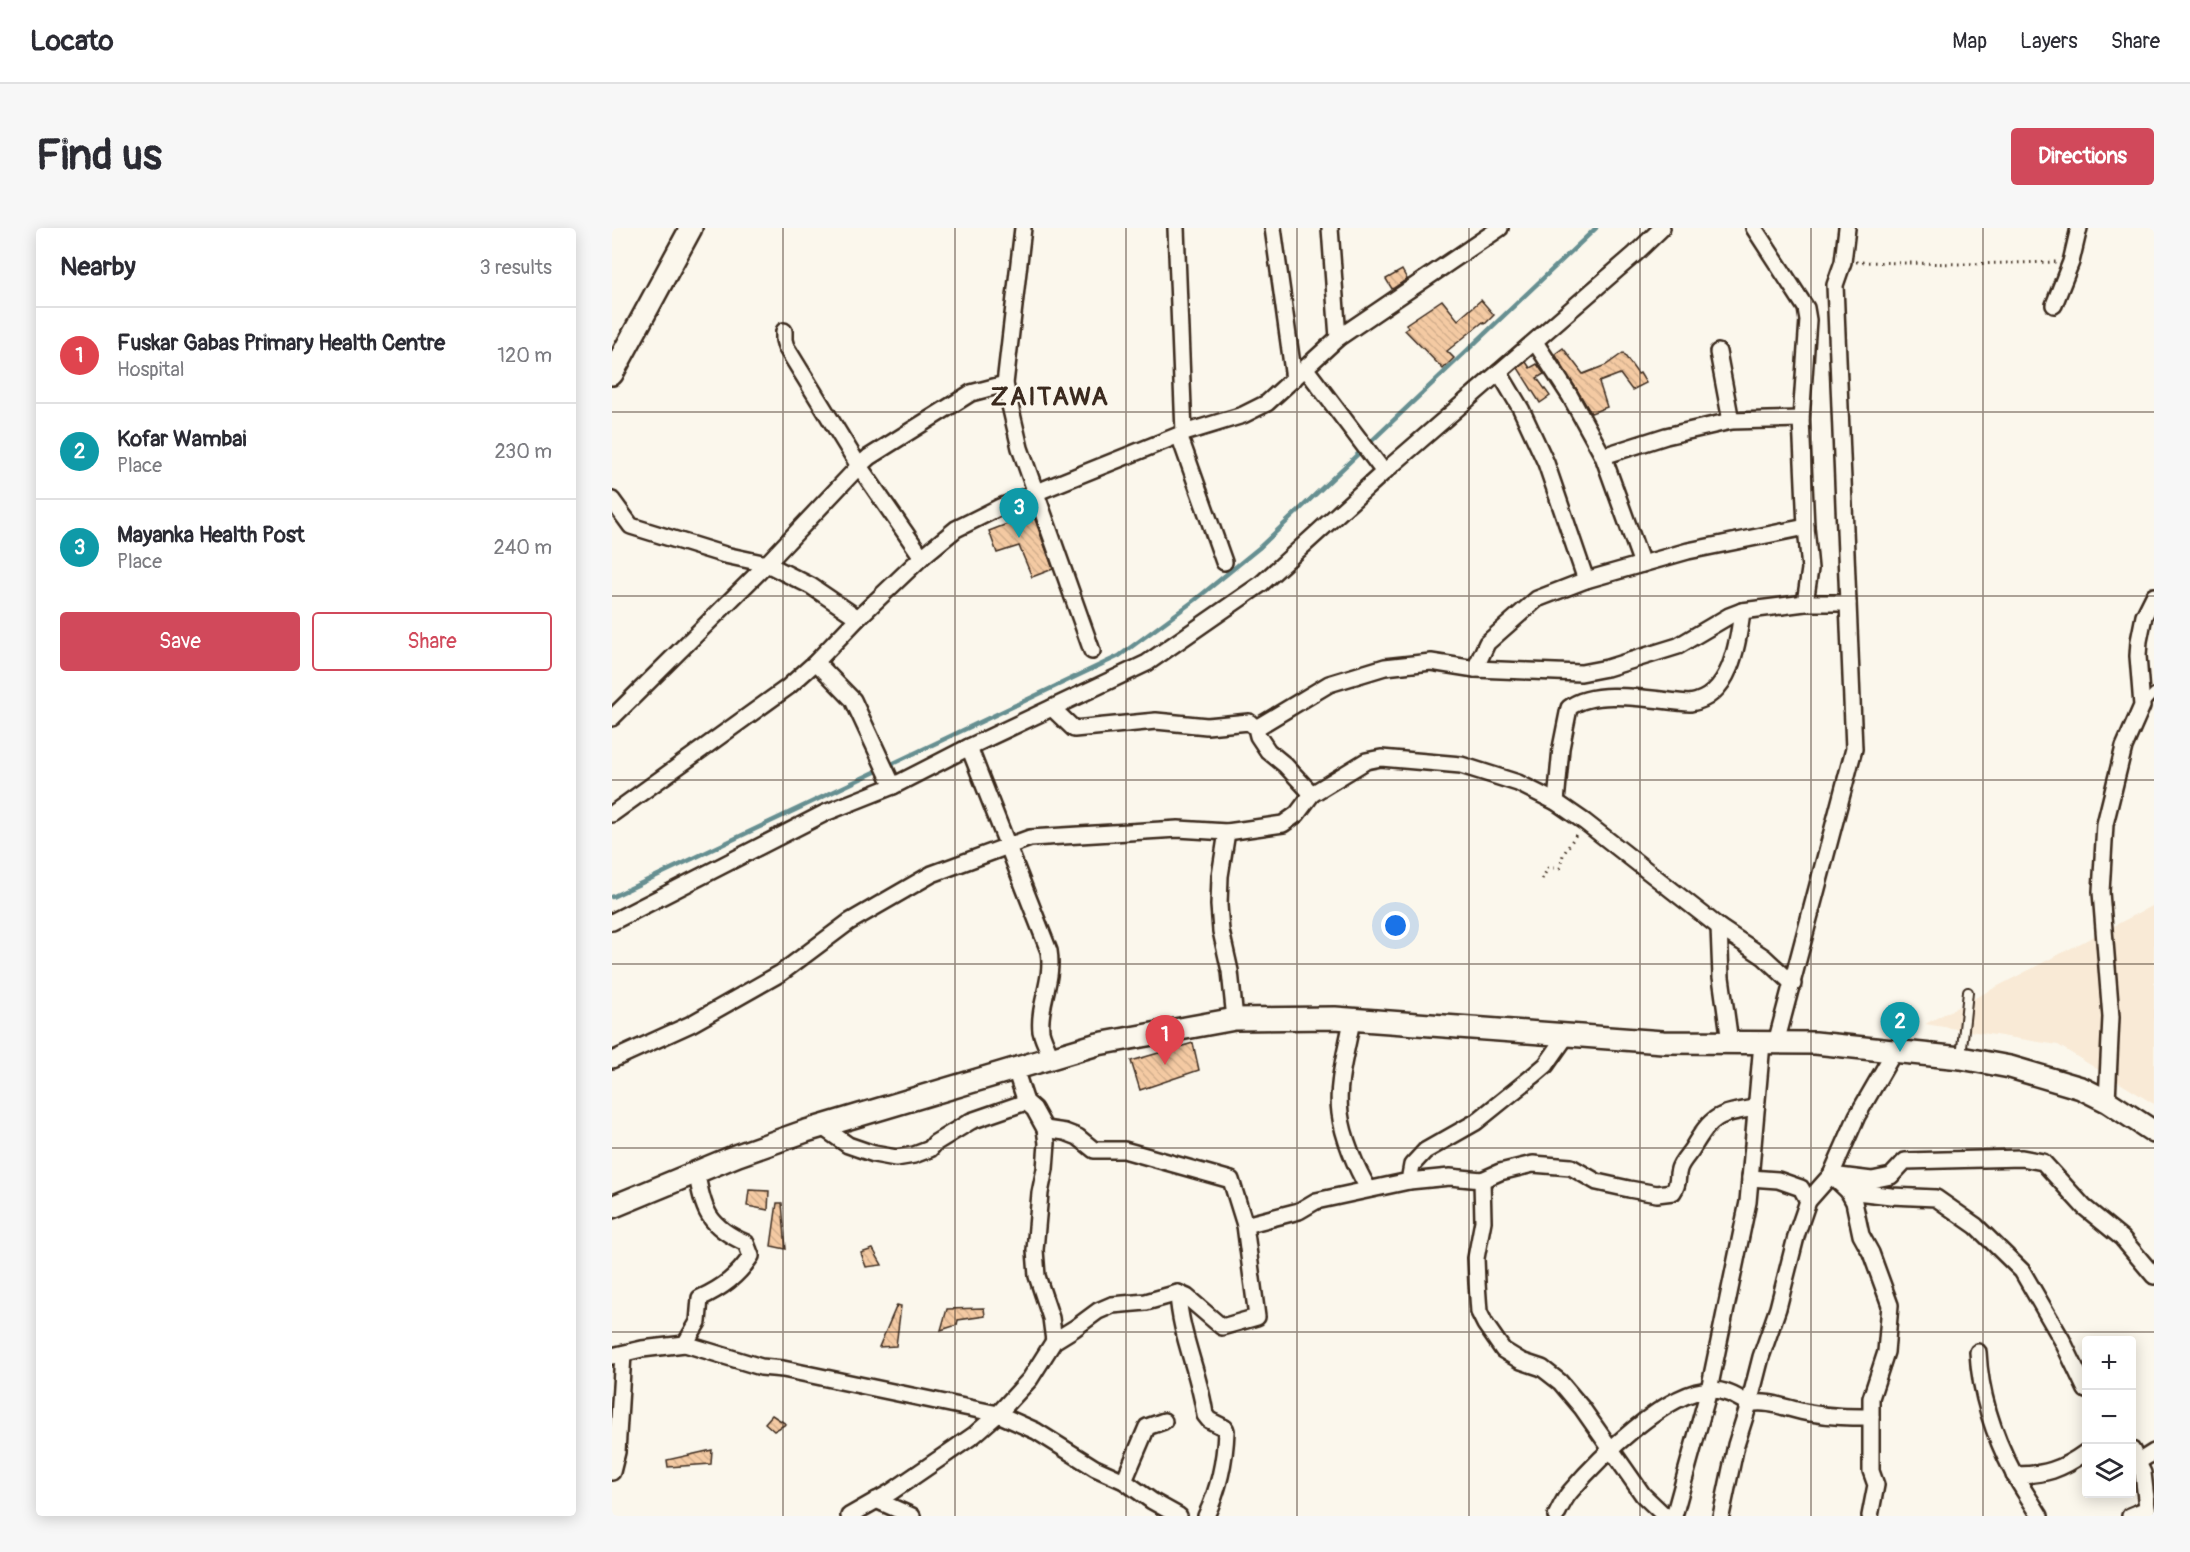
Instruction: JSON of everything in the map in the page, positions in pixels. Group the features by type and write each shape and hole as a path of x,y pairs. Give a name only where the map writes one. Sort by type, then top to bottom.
{"street":[{"path":"612,374 691,228"},
{"path":"1023,228 1005,384 1020,448 1092,651"},
{"path":"1176,228 1181,434 1224,561"},
{"path":"1273,228 1294,380"},
{"path":"1330,228 1338,338"},
{"path":"612,814 788,687 922,557 956,529 1000,507 1181,434 1243,415 1267,403 1338,338 1500,228"},
{"path":"612,922 891,781 1147,663 1260,584 1380,468 1535,342 1662,228"},
{"path":"1754,228 1806,308 1808,320 1801,419 1810,569 1805,603"},
{"path":"1674,1516 1709,1390 1748,1202 1756,1108 1769,1043 1793,984 1854,749 1835,285 1843,262 1847,228"},
{"path":"2054,304 2071,262 2079,228"},
{"path":"784,331 786,347 859,466 922,557"},
{"path":"1535,342 1570,396 1603,456 1642,564"},
{"path":"1718,352 1731,421"},
{"path":"1306,369 1380,468"},
{"path":"1499,372 1521,409 1546,463 1586,580"},
{"path":"612,718 767,564 859,466 897,439 971,393 1005,384"},
{"path":"1603,456 1666,436 1731,421 1801,419"},
{"path":"612,500 631,526 725,555 767,564 811,586 858,618"},
{"path":"1475,669 1487,643 1537,599 1586,580 1688,551 1806,527"},
{"path":"2107,1101 2111,1017 2101,892 2105,824 2124,747 2142,706 2139,641 2144,616 2154,596"},
{"path":"1256,728 1329,684 1385,667 1431,662 1475,669 1581,673 1607,668 1678,646 1729,616 1742,611 1805,603 1848,603"},
{"path":"1556,802 1561,748 1569,708 1589,699 1613,697 1690,703 1701,701 1719,684 1731,667 1740,633 1742,611"},
{"path":"816,662 853,700 891,781"},
{"path":"1052,708 1074,729 1156,722 1215,726 1245,721 1256,728 1258,736 1268,751 1312,794"},
{"path":"969,747 1049,951 1051,962 1049,981 1041,1022 1042,1034 1052,1058"},
{"path":"612,1059 691,1024 781,973 849,922 932,874 1030,838 1167,830 1227,832 1283,824 1297,814 1312,794 1366,761 1382,758 1461,765 1518,783 1556,802 1719,927 1764,957 1793,984"},
{"path":"1227,832 1220,876 1219,905 1221,931 1230,971 1234,1019"},
{"path":"1719,927 1721,977 1730,1042"},
{"path":"612,1207 696,1171 821,1126 1098,1044 1234,1019 1352,1020 1663,1042 1815,1043 1961,1058 2010,1067 2081,1088 2107,1101 2154,1132"},
{"path":"1352,1020 1342,1073 1340,1114 1351,1151 1368,1188"},
{"path":"1409,1181 1412,1165 1425,1151 1458,1130 1476,1122 1533,1076 1546,1065 1568,1035"},
{"path":"1721,1516 1736,1445 1808,1200 1831,1175 1857,1116 1894,1052"},
{"path":"1015,1069 1026,1102 1034,1109 1045,1129 1045,1169 1040,1193 1035,1250 1037,1276 1051,1318 1054,1341"},
{"path":"821,1126 848,1145 874,1154 896,1158 915,1155 930,1149 935,1143 971,1121 1026,1102"},
{"path":"1245,1225 1299,1211 1316,1201 1368,1188 1450,1177 1482,1180 1500,1172 1533,1164 1571,1167 1597,1182 1629,1190 1657,1194 1673,1192 1678,1184 1679,1169 1706,1127 1714,1119 1726,1113 1756,1108"},
{"path":"849,1516 966,1441 998,1414 1030,1379 1054,1341 1098,1311 1112,1305 1146,1302 1178,1293 1187,1297 1222,1327 1257,1317 1245,1225 1231,1180 1124,1150 1094,1150 1078,1137 1045,1129"},
{"path":"1831,1175 1872,1180 1891,1176 1905,1161 2022,1158 2043,1162 2084,1207 2122,1238 2154,1276"},
{"path":"685,1344 698,1322 700,1298 729,1282 752,1256 746,1243 728,1235 712,1221 702,1201 696,1171"},
{"path":"1831,1175 1848,1191 1854,1202 1861,1234 1871,1252 1890,1305 1886,1352 1870,1398 1871,1471 1876,1485 1870,1516"},
{"path":"1750,1178 1778,1180 1801,1188 1808,1200"},
{"path":"1482,1180 1483,1221 1476,1258 1479,1312 1503,1350 1521,1361 1542,1368 1560,1382 1582,1408 1643,1496 1665,1516"},
{"path":"1848,1191 1936,1198 1976,1226 2022,1271 2062,1340 2082,1382"},
{"path":"1178,1293 1179,1312 1196,1370 1205,1415 1226,1431 1226,1451 1221,1476 1206,1516"},
{"path":"612,1472 617,1452 618,1355 642,1349 685,1344 761,1367 783,1369 998,1414 1036,1431 1095,1468 1124,1481 1152,1501 1179,1516"},
{"path":"1978,1352 1987,1410 2000,1446 2014,1475 2040,1516"},
{"path":"1556,1516 1569,1493 1610,1450 1667,1404 1709,1390 1728,1392 1749,1404 1759,1402 1841,1418 1871,1416"},
{"path":"1124,1481 1147,1427 1164,1421"},
{"path":"2136,1456 2154,1452"},
{"path":"2014,1475 2037,1475 2056,1471 2082,1455"},
{"path":"2130,1516 2148,1513 2143,1473 2136,1458"},
{"path":"876,1500 912,1516"}],"lane":[{"path":"2142,706 2154,693"},
{"path":"1961,1058 1968,992"}],"path":[{"path":"1843,262 1961,264 2071,262"},
{"path":"1542,879 1548,868 1560,868 1563,855 1585,822"}],"shaded area":[{"path":"2154,905 2154,1104 2058,1045 1925,1024"}],"building":[{"path":"1402,270 1407,279 1392,289 1386,279"},
{"path":"1442,300 1458,320 1481,300 1494,315 1447,351 1454,358 1443,369 1405,330 1408,328 1406,324"},
{"path":"1563,348 1583,374 1606,365 1623,353 1646,383 1632,390 1620,374 1599,382 1607,407 1591,413 1555,354"},
{"path":"1526,362 1530,368 1537,364 1544,374 1537,378 1550,396 1540,403 1518,368"},
{"path":"1033,514 1053,569 1032,577 1019,546 997,553 989,531"},
{"path":"1193,1043 1199,1070 1140,1090 1131,1061"},
{"path":"749,1190 769,1191 768,1210 747,1206"},
{"path":"777,1203 782,1203 786,1249 771,1246"},
{"path":"873,1249 882,1265 866,1267 861,1253"},
{"path":"897,1305 901,1306 896,1346 879,1347"},
{"path":"984,1308 985,1316 958,1320 957,1325 941,1330 947,1309"},
{"path":"772,1415 786,1424 774,1431 765,1423"},
{"path":"712,1450 711,1464 668,1467 667,1460"}],"waterway":[{"path":"612,897 1119,656 1195,600 1259,548 1596,228"}],"place":[{"name":"Mayanka Health Post","path":"1019,538"},
{"name":"Kofar Wambai","path":"1900,1052"},
{"name":"Fuskar Gabas Primary Health Centre","path":"1165,1065"}],"district":[{"name":"ZAITAWA","path":"1050,397"}]}
